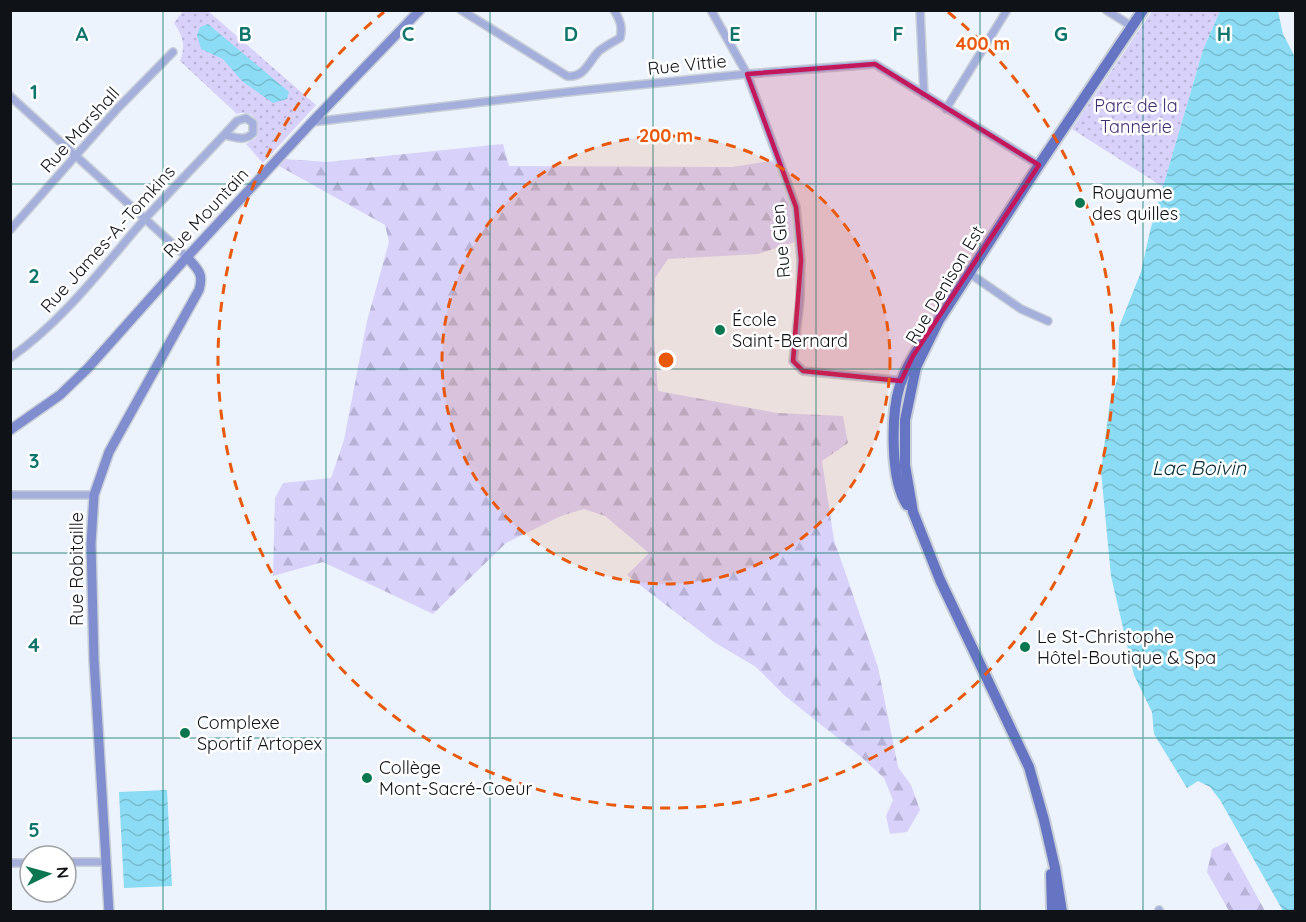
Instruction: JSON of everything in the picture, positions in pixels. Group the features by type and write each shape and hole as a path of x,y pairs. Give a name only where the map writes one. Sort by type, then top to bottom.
{"main road":[{"name":"Rue Denison Est","path":"1048,841 1029,767 940,580 913,513 902,494 896,469 894,415 907,382 913,356 939,321 1039,165 1143,10"},
{"path":"1048,841 1052,912"},
{"path":"1048,841 1062,912"}],"street":[{"name":"Rue Mountain","path":"10,430 60,395 88,368 312,122 420,10"},
{"path":"461,10 567,76 575,77 583,72 599,51 620,38 622,30 614,10"},
{"name":"Rue Glen","path":"711,10 747,74 796,207 801,260 800,299 793,361 803,371 907,382"},
{"path":"920,10 924,95"},
{"path":"946,109 1006,10"},
{"path":"1106,10 1133,27"},
{"name":"Rue Marshall","path":"10,230 117,109 173,52"},
{"name":"Rue Vittie","path":"312,122 577,91 875,64 1039,165"},
{"path":"12,100 187,257"},
{"name":"Rue James-A.-Tomkins","path":"10,358 31,343 62,314 145,219 224,135"},
{"name":"Rue Robitaille","path":"109,912 94,660 91,544 94,495 109,452 199,290 202,280 199,271 187,257"},
{"path":"969,273 1022,309 1048,321"},
{"path":"10,495 94,495"},
{"path":"78,862 105,862"}],"highlighted area":[{"path":"875,64 1039,165 913,356 901,381 803,371 793,361 801,260 796,207 747,74"}],"green space":[{"path":"183,11 208,11 316,105 263,163 246,144 256,138 258,128 255,118 248,113 237,114 180,61 183,41 174,23"},
{"name":"Parc de la Tannerie","path":"1152,11 1220,11 1203,50 1163,187 1072,129"},
{"path":"503,144 509,166 732,167 782,159 790,183 801,240 758,254 668,259 655,278 654,336 658,391 777,413 843,416 848,443 822,461 834,540 878,667 898,767 911,785 920,810 907,832 890,834 886,816 893,800 884,778 784,695 756,667 714,642 627,575 649,553 605,516 584,509 561,516 506,543 433,614 323,562 273,576 275,498 283,483 331,478 344,440 367,321 389,242 385,225 279,166 285,159 327,162"},
{"path":"1227,842 1265,911 1229,911 1207,872 1212,849"}],"water":[{"name":"Lac Boivin","path":"1220,11 1278,11 1283,34 1295,57 1295,911 1283,911 1220,800 1210,787 1198,781 1187,788 1154,734 1152,712 1134,675 1111,576 1101,471 1110,402 1118,377 1119,327 1141,272 1150,231 1203,50"},
{"path":"208,24 289,92 287,99 273,103 242,81 223,59 201,49 197,35 200,27"},
{"path":"167,790 172,886 124,888 119,792"}],"place":[{"name":"Royaume des quilles","path":"1080,203"},
{"name":"École Saint-Bernard","path":"720,330"},
{"name":"Le St-Christophe Hôtel-Boutique & Spa","path":"1025,647"},
{"name":"Complexe Sportif Artopex","path":"185,733"},
{"name":"Collège Mont-Sacré-Coeur","path":"367,778"}]}
